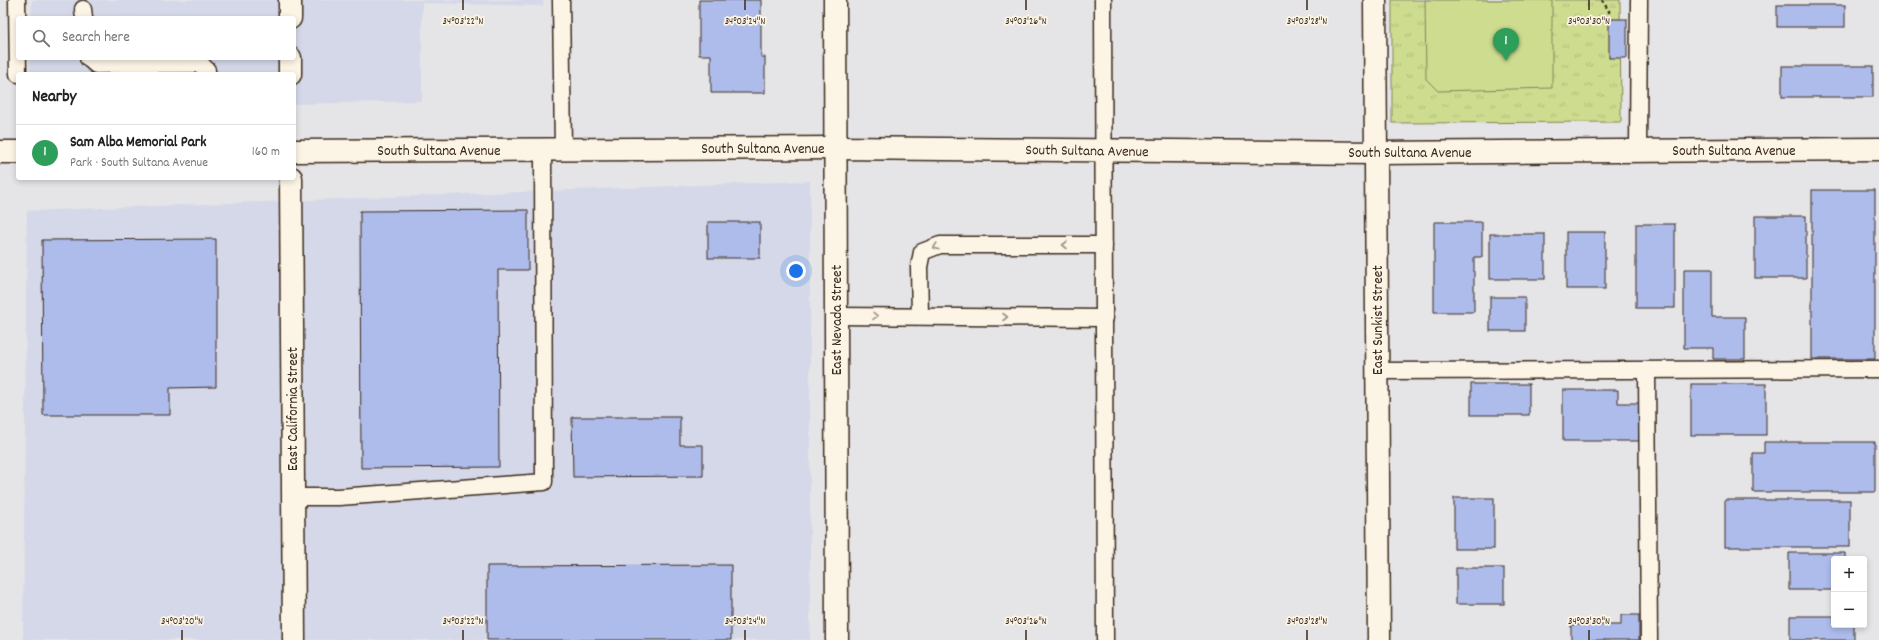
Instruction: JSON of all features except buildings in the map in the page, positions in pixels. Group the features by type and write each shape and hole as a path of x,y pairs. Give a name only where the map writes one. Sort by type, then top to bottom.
{"street":[{"path":"290,0 290,16"},
{"name":"East Nevada Street","path":"835,0 837,640"},
{"name":"East Sunkist Street","path":"1375,0 1379,640"},
{"path":"290,60 290,72"},
{"name":"South Sultana Avenue","path":"296,151 836,148 1376,153 1879,149"},
{"path":"0,152 16,152"},
{"name":"East California Street","path":"291,180 294,640"}],"lane":[{"path":"17,0 17,16"},
{"path":"293,497 339,497 544,482 553,150 561,0"},
{"path":"1103,0 1105,640"},
{"path":"1638,151 1639,0"},
{"path":"18,60 18,72"},
{"path":"90,60 96,65 155,69 201,64 207,72"},
{"path":"920,316 919,267 922,252 940,245 1104,245"},
{"path":"836,316 1105,318"},
{"path":"1377,371 1879,369"},
{"path":"1647,370 1649,640"}],"path":[{"path":"1602,0 1609,11 1609,19"}],"shaded area":[{"path":"32,0 543,0 543,6 422,3 422,101 296,104 296,72 30,72 30,60 296,60 296,16 31,16"},
{"path":"810,181 810,640 23,640 27,211"}],"green space":[{"path":"1392,0 1620,0 1621,122 1392,123"},
{"path":"1425,0 1552,0 1552,88 1438,91 1426,79"}],"place":[{"name":"Sam Alba Memorial Park","path":"1506,61"}]}
